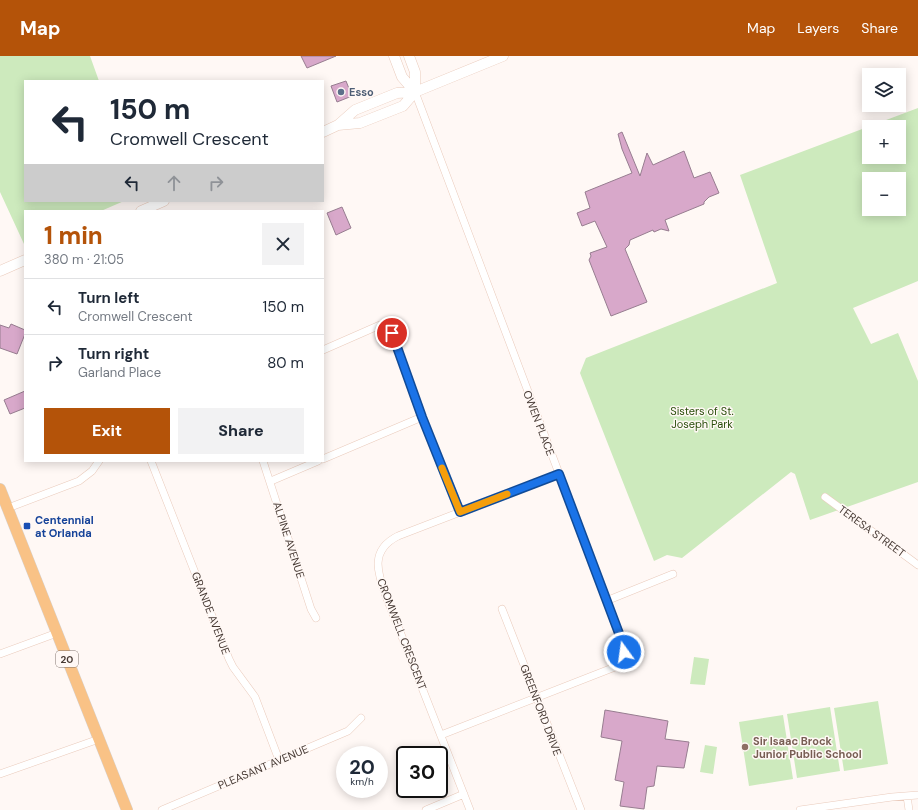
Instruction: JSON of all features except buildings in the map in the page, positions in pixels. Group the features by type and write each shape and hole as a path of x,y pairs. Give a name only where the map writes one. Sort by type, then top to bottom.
{"main road":[{"path":"394,56 402,77 415,92"},
{"path":"338,125 360,124 402,106 415,92 415,72 409,56"},
{"path":"324,132 338,125 355,110 397,93 415,92 503,56"},
{"path":"143,210 162,202"},
{"path":"0,271 24,260"},
{"name":"20","path":"0,489 127,810"}],"street":[{"name":"OWEN PLACE","path":"415,92 623,644 624,652 621,660 615,667 441,736"},
{"path":"324,350 380,325 386,324 392,333 422,417 460,512"},
{"path":"324,459 422,417"},
{"path":"8,508 79,481 92,471 98,462"},
{"name":"GRANDE AVENUE","path":"151,462 228,659 255,697 279,760"},
{"name":"ALPINE AVENUE","path":"263,462 271,481 311,609 316,618"},
{"path":"271,481 316,462"},
{"name":"CROMWELL CRESCENT","path":"470,810 386,596 381,582 378,559 382,549 389,541 559,474"},
{"name":"TERESA STREET","path":"825,497 918,565"},
{"path":"606,601 673,574"},
{"name":"GREENFORD DRIVE","path":"502,609 580,810"},
{"path":"0,654 57,633"},
{"name":"PLEASANT AVENUE","path":"162,810 348,731 361,718"},
{"path":"0,774 99,739"},
{"path":"426,810 464,794"},
{"path":"800,810 892,796 918,795"},
{"path":"907,796 909,810"}],"green space":[{"path":"0,56 90,56 99,80 24,80 24,202 122,202 103,210 24,210 24,244 0,192"},
{"name":"Sisters of St. Joseph Park","path":"918,108 918,281 853,308 871,344 898,333 918,381 918,482 810,520 795,474 791,472 682,558 667,555 654,561 580,373 586,358 777,283 740,175 862,129 862,164 906,164 906,120 886,120"},
{"path":"694,657 709,659 705,685 690,684"},
{"path":"878,701 888,764 844,771 834,708"},
{"path":"830,707 840,771 797,778 787,714"},
{"path":"783,715 793,779 749,786 739,722"},
{"path":"705,745 717,747 713,774 700,772"}],"slow traffic":[{"path":"442,468 460,512 507,494"}],"place":[{"name":"Esso","path":"341,92"},
{"name":"Centennial at Orlanda","path":"27,526"},
{"name":"Sir Isaac Brock Junior Public School","path":"745,747"}],"route":[{"path":"392,333 422,417 460,512 559,474 623,644 624,652"}]}
